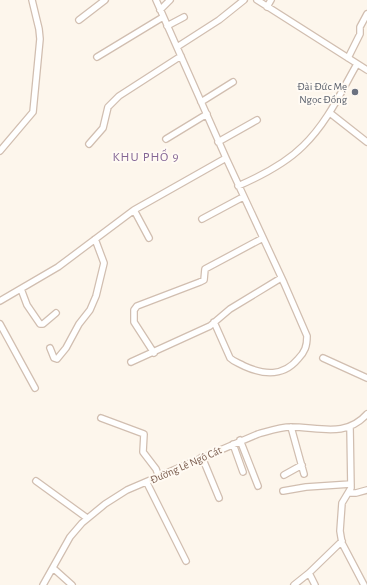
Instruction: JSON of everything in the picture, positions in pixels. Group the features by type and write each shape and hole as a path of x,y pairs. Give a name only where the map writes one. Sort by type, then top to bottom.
{"street":[{"path":"0,151 33,112 40,39 32,0"},
{"path":"79,20 105,0"},
{"path":"156,0 218,142 307,336 306,348 293,365 281,372 263,373 233,361 226,350 214,322"},
{"path":"160,10 170,0"},
{"path":"177,47 214,24 244,0"},
{"path":"257,0 367,70"},
{"path":"267,7 271,0"},
{"path":"348,58 360,34 360,27 367,14"},
{"path":"97,57 163,17"},
{"path":"167,26 184,17"},
{"path":"89,144 103,128 108,107 119,96 181,56"},
{"path":"238,186 270,171 303,146 330,113 357,64"},
{"path":"201,102 233,82"},
{"path":"330,113 367,142"},
{"path":"166,139 206,114"},
{"path":"218,142 257,120"},
{"path":"0,301 58,267 134,210 226,158"},
{"path":"202,219 243,197"},
{"path":"134,210 149,238"},
{"path":"154,353 134,322 134,310 137,306 204,280 205,269 263,238"},
{"path":"50,348 54,358 57,359 94,303 104,263 95,239"},
{"path":"131,362 154,353 214,322 230,309 281,278"},
{"path":"21,289 27,305 40,324 43,324 56,313"},
{"path":"0,324 35,388"},
{"path":"323,358 367,378"},
{"name":"Đường Lê Ngô Cát","path":"45,582 70,538 87,518 127,490 146,483 240,440 275,429 291,427 321,430 344,429 350,427 367,414"},
{"path":"100,418 144,434 143,452 156,469 158,477"},
{"path":"291,427 304,474"},
{"path":"350,427 351,484 350,493 342,503 340,522 342,541 364,585"},
{"path":"240,440 258,486"},
{"path":"233,444 243,472"},
{"path":"202,457 219,498"},
{"path":"284,475 302,465"},
{"path":"36,481 87,518"},
{"path":"146,483 186,561"},
{"path":"283,491 306,487 351,484"},
{"path":"350,493 367,490"},
{"path":"294,585 309,573 342,541"},
{"path":"53,568 72,585"},
{"path":"309,573 315,585"},
{"path":"45,582 52,585"}],"place":[{"name":"Đài Đức Mẹ Ngọc Đồng","path":"355,92"}],"district":[{"name":"KHU PHỐ 9","path":"146,157"}]}
